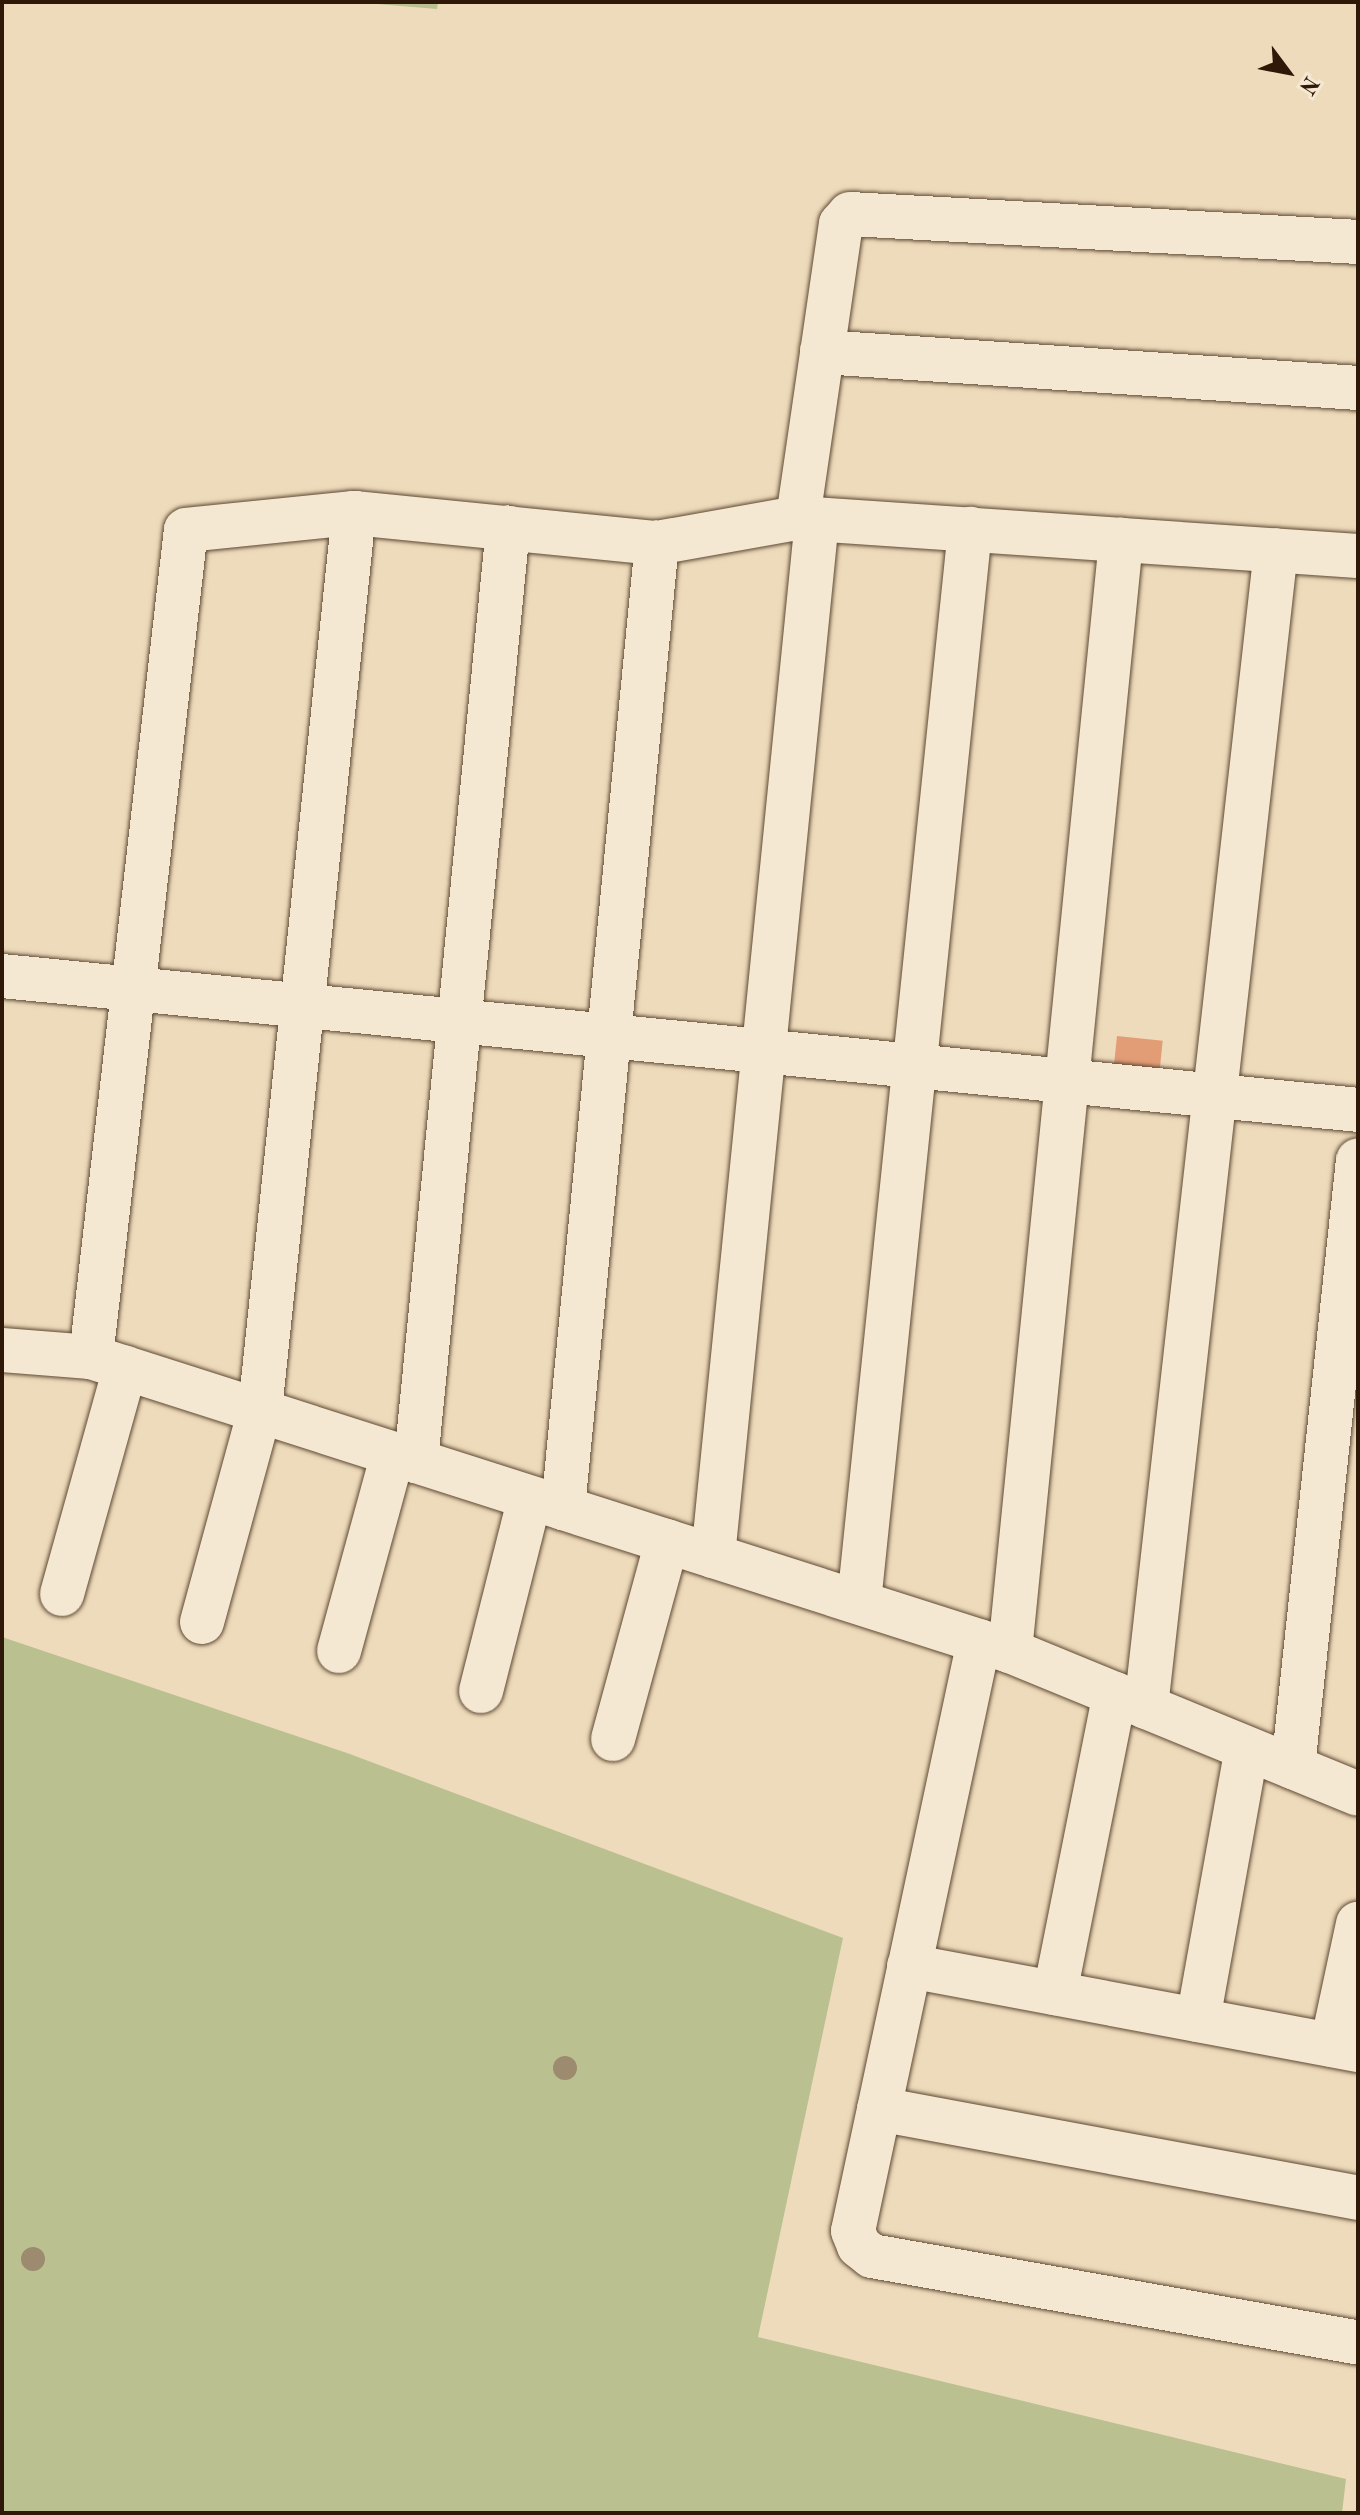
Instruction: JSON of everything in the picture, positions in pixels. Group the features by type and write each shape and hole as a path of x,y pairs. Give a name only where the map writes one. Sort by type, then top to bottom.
{"street":[{"path":"713,1556 763,1051 822,352 841,224 863,210 1358,242"},
{"path":"822,352 1358,388"},
{"path":"202,1622 260,1410 354,513"},
{"path":"62,1594 108,1363 133,989 186,530 354,513 657,543 807,518 1358,556"},
{"path":"339,1651 404,1458 460,1021 508,528"},
{"path":"859,1602 970,529"},
{"path":"1121,540 1067,1081 994,1646 909,1966 853,2231 872,2256 1358,2343"},
{"path":"481,1691 546,1503 609,1036 657,543"},
{"path":"1055,1993 1130,1700 1215,1096 1276,550"},
{"path":"2,976 1358,1110"},
{"path":"1293,1767 1358,1160"},
{"path":"2,1350 108,1363 994,1646 1358,1794"},
{"path":"613,1739 667,1541"},
{"path":"1198,2020 1247,1749"},
{"path":"909,1966 1345,2047 1358,1924"},
{"path":"879,2109 1358,2198"}],"green space":[{"path":"353,2 438,2 437,9"},
{"path":"2,1637 347,1753 843,1938 758,2337 1346,2479 1342,2513 2,2513"}],"building":[{"path":"1117,1036 1163,1041 1158,1089 1112,1084"}]}
